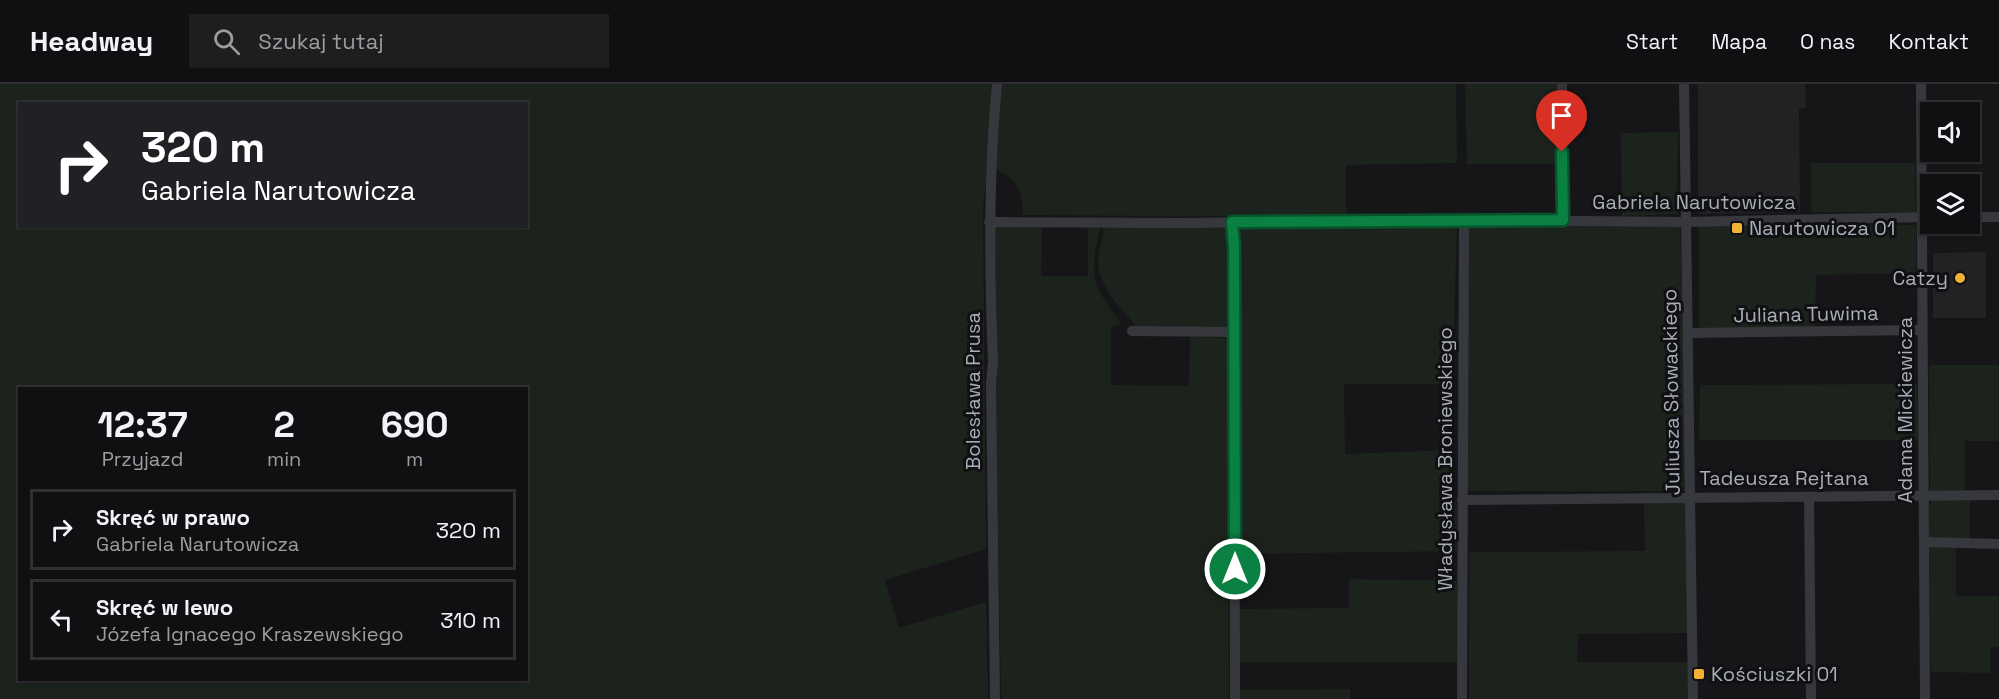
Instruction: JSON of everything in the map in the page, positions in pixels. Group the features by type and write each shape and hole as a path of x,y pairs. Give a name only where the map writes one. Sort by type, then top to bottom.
{"street":[{"name":"Bolesława Prusa","path":"995,699 991,383 993,362 989,222 991,142 997,84"},
{"path":"1562,84 1563,220"},
{"name":"Juliusza Słowackiego","path":"1684,84 1693,699"},
{"name":"Adama Mickiewicza","path":"1921,84 1924,174"},
{"path":"1980,217 1999,217"},
{"name":"Gabriela Narutowicza","path":"989,222 1464,220 1686,222 1920,218"},
{"name":"Władysława Broniewskiego","path":"1462,699 1464,220"},
{"path":"1232,222 1234,246 1235,699"},
{"name":"Adama Mickiewicza","path":"1924,699 1922,330 1925,234"},
{"name":"Juliana Tuwima","path":"1689,333 1922,330"},
{"path":"1132,331 1234,332"},
{"name":"Tadeusza Rejtana","path":"1462,500 1999,495"},
{"path":"1809,497 1811,699"},
{"path":"1924,542 1999,544"}],"shaded area":[{"path":"0,84 995,84 983,211 986,549 885,580 899,628 986,602 988,699 0,699"},
{"path":"1000,84 1456,84 1457,163 1346,165 1346,217 1023,215 1017,186 1009,177 995,168"},
{"path":"1465,84 1558,84 1559,164 1467,164"},
{"path":"1698,84 1805,84 1806,108 1799,109 1800,212 1698,214"},
{"path":"1678,132 1677,214 1622,216 1621,133"},
{"path":"1811,163 1915,163 1916,212 1813,212 1811,209"},
{"path":"1101,225 1095,254 1095,276 1103,297 1120,322 1120,325 1111,326 1111,385 1189,386 1190,337 1227,338 1229,699 1001,699 993,227 1042,226 1041,276 1088,276 1088,226"},
{"path":"1226,225 1226,328 1136,326 1103,282 1098,265 1104,227"},
{"path":"1680,225 1687,491 1467,491 1467,227"},
{"path":"1916,225 1916,273 1816,275 1815,329 1699,330 1699,226"},
{"path":"1457,227 1452,384 1344,384 1345,454 1451,450 1451,493 1457,505 1457,551 1238,554 1236,229"},
{"path":"1986,252 1986,318 1933,318 1933,253"},
{"path":"1929,365 1999,365 1999,441 1965,441 1965,490 1930,490"},
{"path":"1917,384 1918,440 1699,440 1700,385"},
{"path":"1970,498 1970,540 1929,539 1928,504 1931,504 1931,499"},
{"path":"1687,501 1688,633 1578,634 1577,662 1688,662 1689,699 1469,699 1469,552 1645,551 1644,502"},
{"path":"1929,546 1956,546 1956,596 1999,596 1999,647 1990,647 1990,673 1931,672"},
{"path":"1349,579 1457,581 1458,662 1238,662 1237,609 1349,608"},
{"path":"1350,689 1350,699 1238,699 1238,690"}],"place":[{"name":"Narutowicza 01","path":"1737,228"},
{"name":"Catzy","path":"1960,278"},
{"name":"Kościuszki 01","path":"1699,674"}],"route":[{"path":"1235,569 1232,222 1563,220 1562,152"}]}
